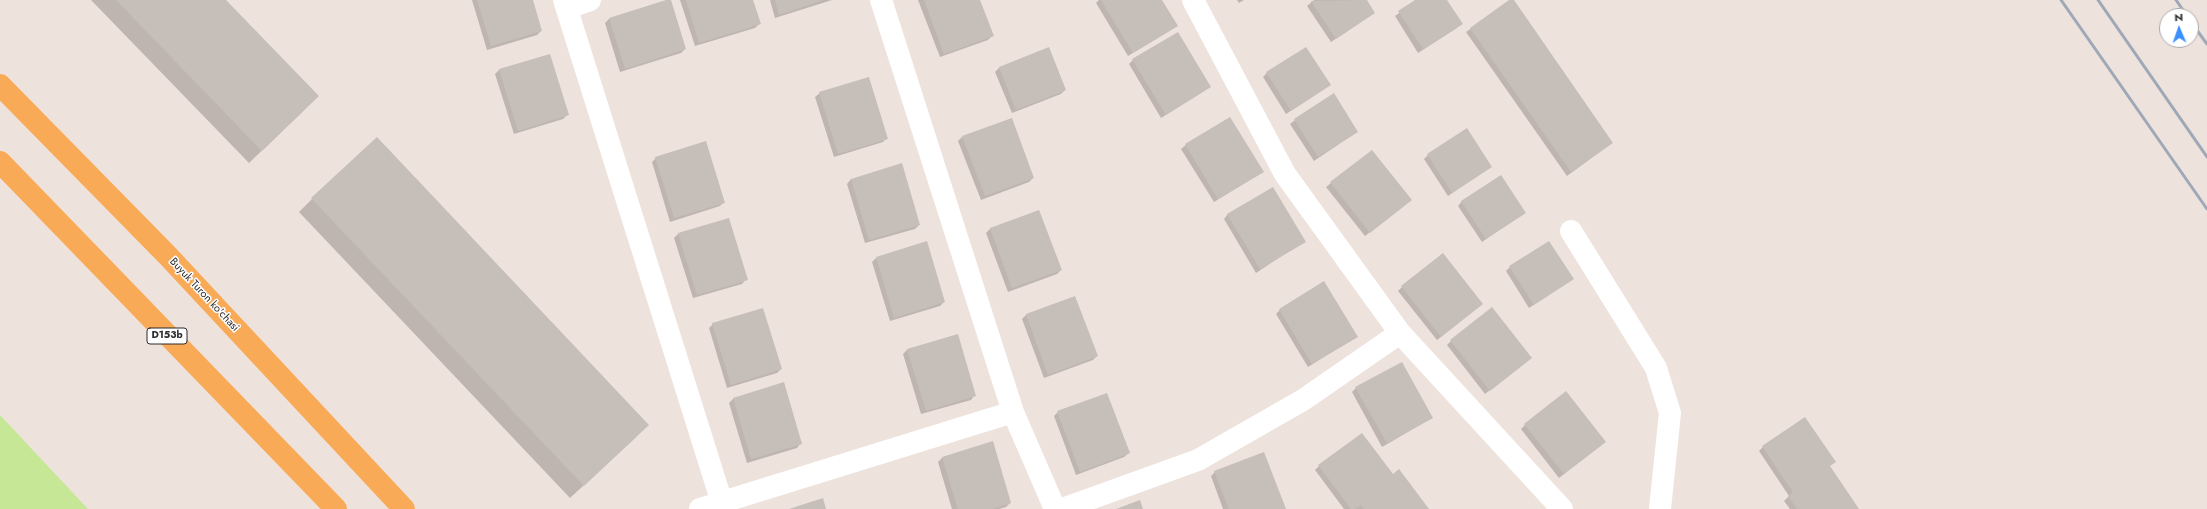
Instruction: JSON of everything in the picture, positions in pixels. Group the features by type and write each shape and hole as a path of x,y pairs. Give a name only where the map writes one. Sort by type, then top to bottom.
{"main road":[{"name":"Buyuk Turon ko'chasi","path":"0,85 168,256 404,509"},
{"name":"D153b","path":"0,162 336,509"}],"street":[{"path":"590,0 566,4 723,506"},
{"path":"881,0 1014,412 1055,509"},
{"path":"1193,0 1286,174 1400,333 1562,509"},
{"path":"1571,231 1656,368 1670,413 1660,509"},
{"path":"1062,509 1198,460 1303,400 1400,333"},
{"path":"700,509 723,506 1014,412"}],"green space":[{"path":"0,415 88,509 0,509"}],"building":[{"path":"116,0 226,0 319,96 262,151"},
{"path":"477,0 533,0 542,31 491,46"},
{"path":"666,0 671,0 686,49 625,69 609,18"},
{"path":"686,0 753,0 761,24 699,43"},
{"path":"775,0 824,0 779,15"},
{"path":"924,0 980,0 994,36 944,54"},
{"path":"1101,0 1162,0 1178,26 1133,53"},
{"path":"1367,0 1375,13 1336,39 1311,1"},
{"path":"1415,0 1447,0 1463,24 1423,49 1398,11"},
{"path":"1509,0 1514,0 1613,143 1571,172 1470,28"},
{"path":"1178,32 1211,87 1166,115 1132,59"},
{"path":"1049,47 1066,90 1016,110 999,67"},
{"path":"1306,47 1331,85 1291,111 1266,72"},
{"path":"550,54 569,115 518,131 499,69"},
{"path":"869,77 888,139 838,154 819,92"},
{"path":"1334,93 1358,132 1318,157 1294,119"},
{"path":"1230,117 1264,172 1218,199 1185,144"},
{"path":"1012,118 1034,178 985,196 962,136"},
{"path":"1467,128 1492,167 1452,193 1427,154"},
{"path":"377,137 649,425 584,486 311,198"},
{"path":"706,141 725,203 674,218 655,157"},
{"path":"1372,150 1412,200 1370,233 1330,182"},
{"path":"902,163 920,225 869,240 851,179"},
{"path":"1501,175 1526,213 1486,239 1461,201"},
{"path":"1273,187 1306,242 1260,269 1227,214"},
{"path":"1039,210 1062,270 1012,288 990,228"},
{"path":"729,218 748,280 697,295 678,233"},
{"path":"927,241 945,302 894,318 876,257"},
{"path":"1549,241 1574,279 1534,305 1509,266"},
{"path":"1443,253 1483,304 1441,337 1401,286"},
{"path":"1324,281 1358,337 1312,364 1279,309"},
{"path":"1075,296 1098,356 1048,375 1026,314"},
{"path":"1492,307 1532,358 1490,391 1450,340"},
{"path":"763,308 782,369 731,385 712,323"},
{"path":"958,334 976,396 926,411 907,349"},
{"path":"1402,362 1433,418 1387,443 1355,387"},
{"path":"784,382 802,444 751,459 733,398"},
{"path":"1566,391 1606,442 1564,474 1524,424"},
{"path":"1107,393 1130,453 1080,472 1057,411"},
{"path":"1805,417 1836,462 1830,466 1859,509 1797,509 1788,496 1793,492 1762,446"},
{"path":"1362,433 1393,474 1399,469 1429,509 1364,509 1361,505 1355,509 1351,509 1318,465"},
{"path":"993,441 1011,503 992,509 958,509 942,457"},
{"path":"1264,452 1286,509 1229,509 1214,471"},
{"path":"823,498 826,509 789,509"},
{"path":"1140,500 1143,509 1116,509"}],"railway":[{"path":"2061,0 2207,209"},
{"path":"2098,0 2207,157"},
{"path":"2176,0 2182,8"},
{"path":"2199,33 2207,44"}]}
